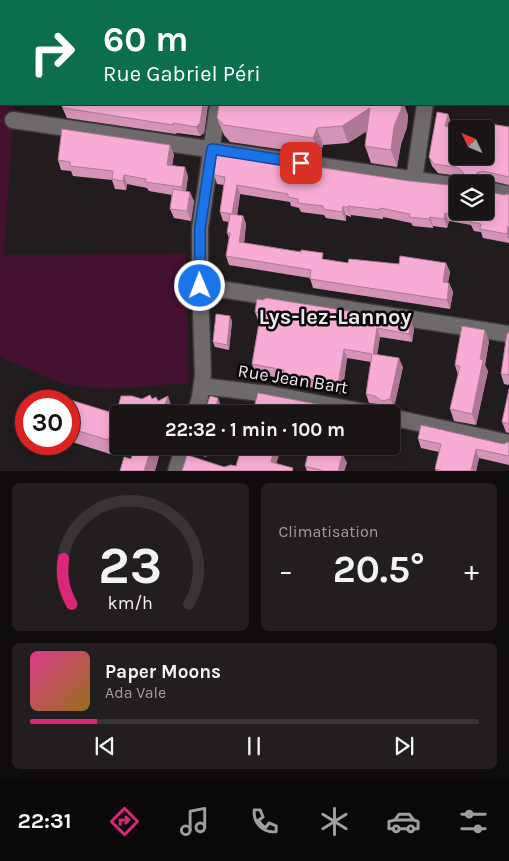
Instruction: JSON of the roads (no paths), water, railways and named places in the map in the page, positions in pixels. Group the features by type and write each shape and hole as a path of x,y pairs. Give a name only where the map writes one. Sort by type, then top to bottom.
{"street":[{"path":"197,405 202,386 200,228 218,105"},
{"path":"414,180 425,105"},
{"path":"13,120 449,185"},
{"path":"494,192 509,194"},
{"path":"200,286 509,334"},
{"name":"Rue Jean Bart","path":"202,386 268,394 327,405"},
{"path":"400,419 509,443"},
{"path":"176,471 181,455"}],"district":[{"name":"Lys-lez-Lannoy","path":"335,317"}]}
